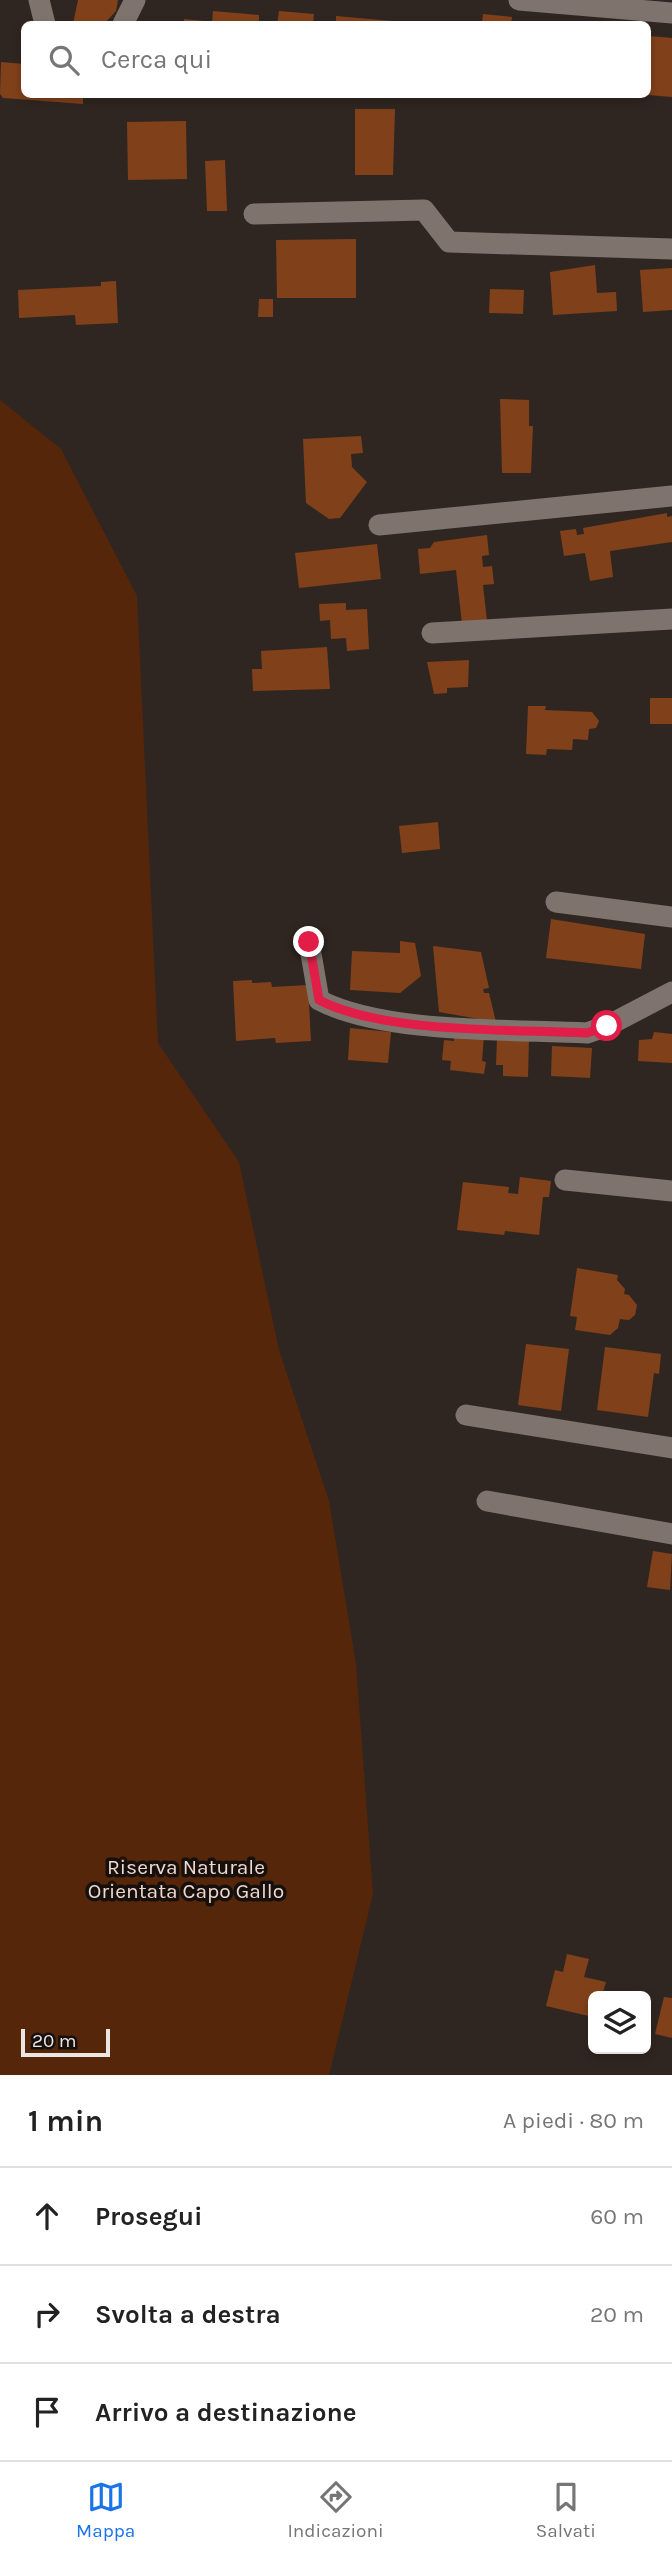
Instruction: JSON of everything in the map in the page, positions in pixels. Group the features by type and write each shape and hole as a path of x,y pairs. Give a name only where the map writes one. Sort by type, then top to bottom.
{"street":[{"path":"39,0 44,21"},
{"path":"124,21 135,0"},
{"path":"519,0 672,13"},
{"path":"254,214 424,210 449,242 672,249"},
{"path":"379,526 672,496"},
{"path":"432,633 672,619"},
{"path":"555,902 672,917"},
{"path":"309,942 319,1000 339,1010 407,1023 587,1033 607,1026 672,992"},
{"path":"565,1180 672,1191"},
{"path":"466,1415 672,1448"},
{"path":"487,1501 672,1534"}],"green space":[{"name":"Riserva Naturale Orientata Capo Gallo","path":"0,400 61,449 137,596 158,1043 239,1162 279,1350 329,1501 356,1664 373,1894 329,2075 0,2075"}],"building":[{"path":"78,0 118,0 116,11 107,21 74,21"},
{"path":"213,11 259,15 259,21 212,21"},
{"path":"279,11 314,14 313,21 277,21"},
{"path":"483,14 512,17 511,21 482,21"},
{"path":"336,16 393,21 336,21"},
{"path":"651,36 672,38 672,97 651,95"},
{"path":"1,62 21,64 21,98 83,98 83,104 3,98 0,94"},
{"path":"355,109 395,109 393,175 355,175"},
{"path":"186,121 187,179 128,180 127,122"},
{"path":"225,160 227,211 207,211 205,161"},
{"path":"356,239 356,298 277,298 276,240"},
{"path":"595,265 597,293 616,292 617,311 553,315 550,272"},
{"path":"672,268 672,310 643,312 640,270"},
{"path":"116,281 118,323 76,325 75,315 19,318 18,290 101,286 101,282"},
{"path":"490,289 524,290 523,314 489,313"},
{"path":"259,299 273,299 273,317 258,317"},
{"path":"500,399 529,400 529,426 533,426 531,473 502,473"},
{"path":"361,436 363,453 351,454 352,467 367,482 340,518 329,519 306,503 303,439"},
{"path":"667,513 667,517 672,516 672,542 610,551 613,577 590,581 585,553 564,556 560,531 576,529 577,535 584,534 583,528"},
{"path":"487,535 489,555 482,556 483,567 492,566 494,584 483,585 487,621 462,624 456,570 420,574 418,549 430,548 434,542"},
{"path":"377,544 381,579 299,588 295,553"},
{"path":"346,603 346,610 367,609 369,649 347,651 346,638 331,639 330,620 320,621 319,604"},
{"path":"327,647 330,689 253,691 252,669 262,669 261,651"},
{"path":"469,660 468,687 447,688 447,693 434,694 427,662"},
{"path":"650,698 672,698 672,724 650,724"},
{"path":"528,706 546,706 545,710 592,712 599,721 596,728 589,729 588,740 573,739 572,750 547,749 546,755 526,754"},
{"path":"438,822 440,849 402,853 399,826"},
{"path":"551,919 645,934 641,969 546,958"},
{"path":"400,941 415,943 421,976 400,993 350,990 352,951 400,953"},
{"path":"433,946 481,952 489,988 483,989 484,993 489,993 496,1022 439,1012"},
{"path":"252,980 252,983 271,982 272,987 308,985 311,1041 276,1043 275,1038 236,1041 233,981"},
{"path":"350,1028 391,1032 388,1063 348,1060"},
{"path":"654,1032 672,1034 672,1063 638,1061 639,1040 652,1039"},
{"path":"454,1033 484,1036 484,1074 450,1070 451,1061 442,1060 444,1040 454,1041"},
{"path":"497,1038 529,1039 528,1077 503,1076 503,1065 496,1065"},
{"path":"552,1046 592,1048 590,1078 551,1076"},
{"path":"520,1177 551,1181 549,1197 543,1197 539,1235 505,1231 504,1235 457,1230 463,1182 509,1187 508,1193 518,1194"},
{"path":"577,1268 618,1275 617,1280 625,1289 624,1294 629,1295 637,1305 635,1315 629,1320 620,1319 618,1328 610,1335 575,1330 577,1317 570,1316"},
{"path":"526,1344 569,1349 561,1411 518,1405"},
{"path":"605,1347 661,1354 659,1374 654,1373 648,1417 597,1410"},
{"path":"653,1551 672,1554 670,1590 647,1587"},
{"path":"567,1954 589,1959 584,1977 606,1982 603,1991 588,1991 588,2016 546,2006 555,1970 563,1972"},
{"path":"664,1997 672,1998 672,2038 655,2034"}],"route":[{"path":"309,942 319,1000 339,1010 407,1023 587,1033 607,1026"}]}
